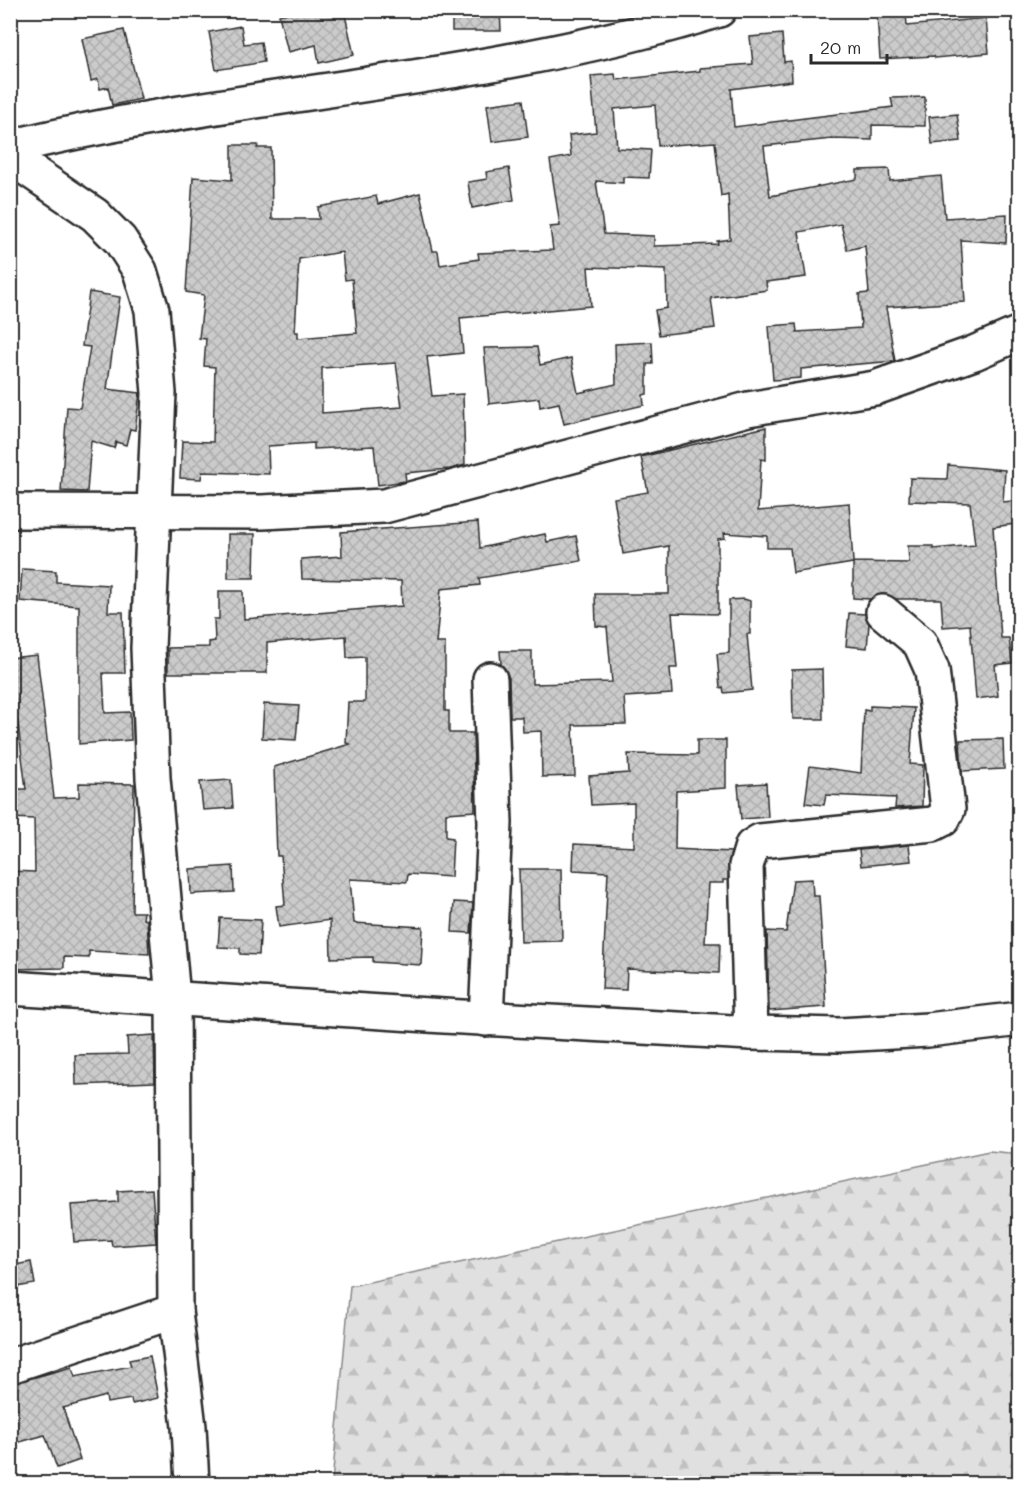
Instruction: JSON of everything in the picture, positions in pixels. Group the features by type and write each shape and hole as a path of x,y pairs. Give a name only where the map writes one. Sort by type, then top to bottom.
{"street":[{"path":"10,147 96,127 416,79 664,28 719,10"},
{"path":"10,157 95,215 120,240 140,271 152,310 159,393 156,510 148,648 153,778 173,998 175,1311 189,1427 192,1484"},
{"path":"10,511 262,512 384,506 748,409 875,388 974,353 1020,333"},
{"path":"751,1033 746,866 752,846 760,841 933,824 943,819 948,809 932,670 920,643 883,612"},
{"path":"486,1019 495,823 490,679"},
{"path":"10,988 486,1019 751,1033 839,1035 928,1030 1020,1019"},
{"path":"10,1366 175,1311"}],"green space":[{"path":"989,1151 1019,1154 1019,1483 332,1483 350,1286"}],"building":[{"path":"299,10 344,10 354,55 319,63 316,45 288,52 279,15"},
{"path":"452,10 500,10 501,31 452,31"},
{"path":"906,13 907,26 986,18 989,53 935,58 934,56 880,59 877,14"},
{"path":"241,26 244,44 261,42 264,62 216,70 209,32"},
{"path":"124,30 141,99 112,105 108,87 100,89 98,79 91,81 82,39"},
{"path":"782,34 784,62 791,61 792,81 731,89 734,127 893,107 891,98 925,97 925,126 872,125 872,140 832,139 764,146 770,196 857,179 857,170 889,169 890,181 941,176 945,218 1007,214 1006,243 961,240 965,302 886,307 895,361 801,369 801,378 773,380 769,326 796,324 797,332 861,328 859,294 869,293 865,246 847,250 841,224 799,232 806,277 766,282 767,290 711,298 715,328 659,335 655,310 667,308 666,270 588,267 591,306 460,318 463,353 427,357 432,396 463,394 465,465 450,469 405,473 406,481 378,485 374,446 314,449 314,443 268,446 269,474 202,472 201,479 180,478 182,441 213,442 215,367 204,366 206,339 199,338 204,295 186,292 193,177 232,180 232,145 258,145 257,148 271,148 272,219 319,219 318,207 376,196 378,204 420,193 433,251 438,251 440,265 479,259 478,253 553,250 550,227 560,226 550,160 571,156 569,135 596,132 591,76 615,74 616,80 700,71 700,68 753,64 750,37","holes":["655,105 658,146 715,142 721,196 728,194 730,239 717,241 718,244 654,246 654,236 604,234 596,181 623,183 623,177 649,178 651,150 617,148 614,109","342,252 345,280 352,279 357,333 298,338 298,332 295,332 299,259","396,363 402,407 322,413 322,368"]},
{"path":"523,100 528,137 492,142 487,105"},
{"path":"957,114 961,141 932,144 929,117"},
{"path":"509,168 514,200 472,208 468,182 487,179 486,172"},
{"path":"89,292 120,297 107,389 140,393 135,430 130,429 126,445 116,442 114,448 91,441 87,492 61,491 67,407 80,408 90,347 82,346"},
{"path":"652,342 653,364 647,364 647,394 643,395 644,405 564,424 559,403 540,407 539,398 489,404 484,348 537,347 540,365 571,358 578,393 616,384 615,344"},
{"path":"766,427 766,460 761,459 758,511 849,503 853,562 909,563 908,546 933,546 933,549 975,545 970,503 909,501 910,478 947,479 948,465 1005,470 1003,502 1012,501 1015,524 993,527 1001,638 1009,638 1012,663 995,665 998,696 976,699 970,625 943,627 941,599 896,599 886,594 870,599 853,598 853,563 793,573 790,548 767,548 767,536 724,533 725,538 718,539 718,614 672,613 677,668 670,668 672,694 624,697 626,724 573,725 575,776 542,777 541,731 523,732 522,717 510,717 509,678 501,664 500,651 532,651 532,684 612,682 607,627 596,626 595,594 669,594 669,546 623,554 614,498 648,492 641,457"},
{"path":"478,522 480,548 545,534 547,542 576,536 581,561 479,578 480,585 441,589 436,643 445,643 445,711 449,711 449,733 473,733 475,811 446,813 446,837 453,838 451,877 408,874 407,882 350,879 354,923 423,927 421,965 373,962 373,957 331,958 330,920 279,927 276,906 285,905 281,856 277,856 274,767 350,744 346,743 348,702 365,702 365,657 347,658 346,636 267,643 267,673 168,673 168,648 209,647 209,642 215,641 214,619 219,619 219,591 243,591 244,619 402,606 401,581 302,579 301,559 342,556 341,532"},
{"path":"228,534 255,534 254,578 228,578"},
{"path":"22,569 56,571 56,582 109,585 108,612 123,612 125,673 103,673 105,713 130,712 131,740 79,744 79,606 20,601"},
{"path":"729,600 750,601 750,634 747,634 752,690 724,693 723,687 720,688 717,654 729,653"},
{"path":"849,613 865,614 869,624 867,648 846,646"},
{"path":"37,655 54,798 79,797 79,783 134,784 132,912 144,912 143,919 147,920 149,954 89,951 89,958 64,957 64,968 10,969 10,871 35,872 34,819 10,818 10,789 26,789 16,708 10,709 10,658"},
{"path":"822,669 823,719 793,719 792,670"},
{"path":"264,704 299,706 296,740 262,738"},
{"path":"870,706 914,708 910,764 923,765 922,806 895,808 896,798 826,795 824,805 805,803 810,766 861,773 864,710 870,711"},
{"path":"1003,739 1004,769 962,771 960,740"},
{"path":"697,740 726,740 726,788 676,791 675,849 731,852 728,880 723,880 723,883 708,883 705,943 720,943 719,973 627,969 626,990 602,989 608,872 573,870 574,844 634,847 634,803 591,805 589,776 629,773 628,754 697,755"},
{"path":"231,780 233,808 203,810 200,782"},
{"path":"766,783 768,817 741,819 738,785"},
{"path":"909,845 911,861 861,866 859,850"},
{"path":"233,866 234,892 191,894 190,869"},
{"path":"519,869 561,869 562,941 521,942"},
{"path":"812,879 813,896 819,896 826,1007 769,1011 767,931 786,932 793,880"},
{"path":"454,902 473,903 471,933 452,932"},
{"path":"220,918 261,920 259,955 240,954 240,948 218,947"},
{"path":"154,1035 155,1082 76,1085 75,1055 128,1054 127,1037"},
{"path":"152,1189 156,1243 112,1246 111,1240 74,1242 71,1205 118,1202 118,1191"},
{"path":"31,1262 35,1284 10,1288 10,1266"},
{"path":"150,1356 158,1398 132,1404 131,1399 107,1403 106,1396 63,1408 80,1460 57,1468 45,1435 16,1443 10,1421 10,1384 72,1367 75,1377 131,1366 129,1360"}]}
